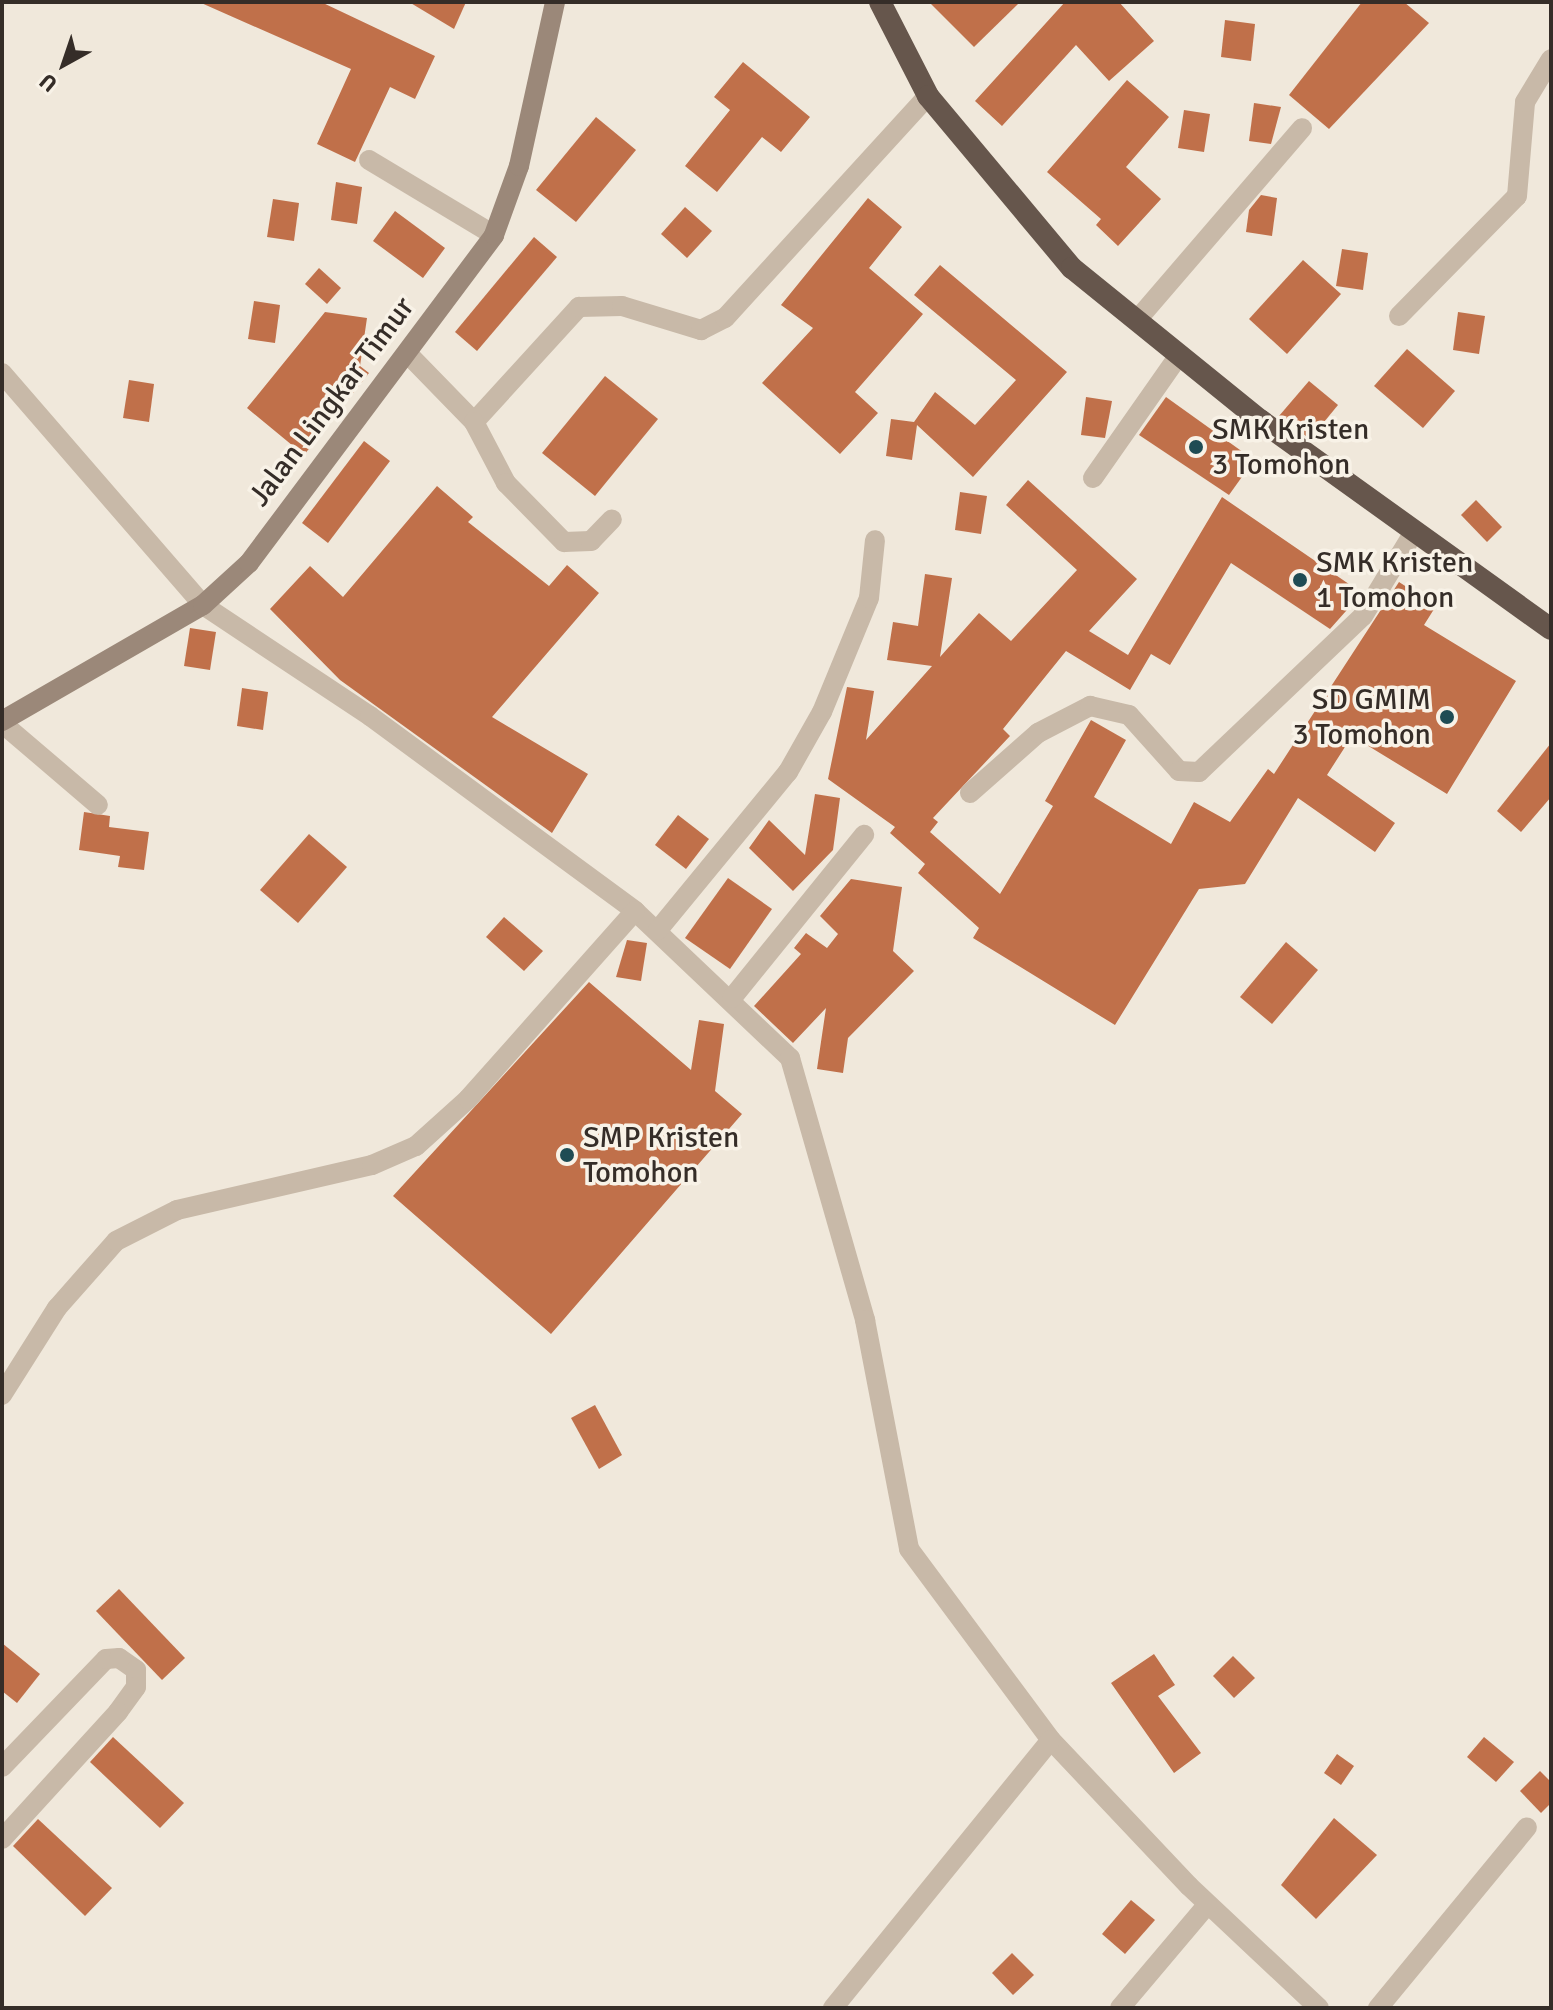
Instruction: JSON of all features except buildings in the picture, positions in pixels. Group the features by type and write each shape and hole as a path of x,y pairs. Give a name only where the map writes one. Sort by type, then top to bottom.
{"highway":[{"path":"880,2 928,96 1072,268 1179,355 1414,532 1551,629"}],"main road":[{"name":"Jalan Lingkar Timur","path":"2,722 203,605 249,563 494,235 519,166 555,2"}],"street":[{"path":"1399,316 1517,196 1525,102 1551,59"},
{"path":"474,422 484,419 579,307 622,306 701,330 725,318 928,96"},
{"path":"1137,320 1302,128"},
{"path":"369,160 494,235"},
{"path":"407,353 474,422 506,483 564,542 591,541 612,519"},
{"path":"1093,478 1179,355"},
{"path":"2,373 203,605 370,716 635,911 732,998 790,1058 865,1320 898,1525 909,1549 1051,1740 1207,1905 1319,2008"},
{"path":"970,793 1038,733 1090,706 1129,715 1179,771 1199,772 1356,624 1414,532"},
{"path":"658,930 788,772 822,712 869,598 875,540"},
{"path":"2,722 98,805"},
{"path":"732,998 864,835"},
{"path":"2,1395 57,1308 116,1241 177,1210 372,1165 416,1146 468,1099 635,911"},
{"path":"2,1767 106,1659 119,1658 136,1670 136,1687 118,1712 2,1839"},
{"path":"833,2008 1051,1740"},
{"path":"1378,2008 1527,1827"},
{"path":"1120,2008 1207,1905"}],"place":[{"name":"SMK Kristen 3 Tomohon","path":"1196,447"},
{"name":"SMK Kristen 1 Tomohon","path":"1300,580"},
{"name":"SD GMIM 3 Tomohon","path":"1447,717"},
{"name":"SMP Kristen Tomohon","path":"567,1155"}]}
